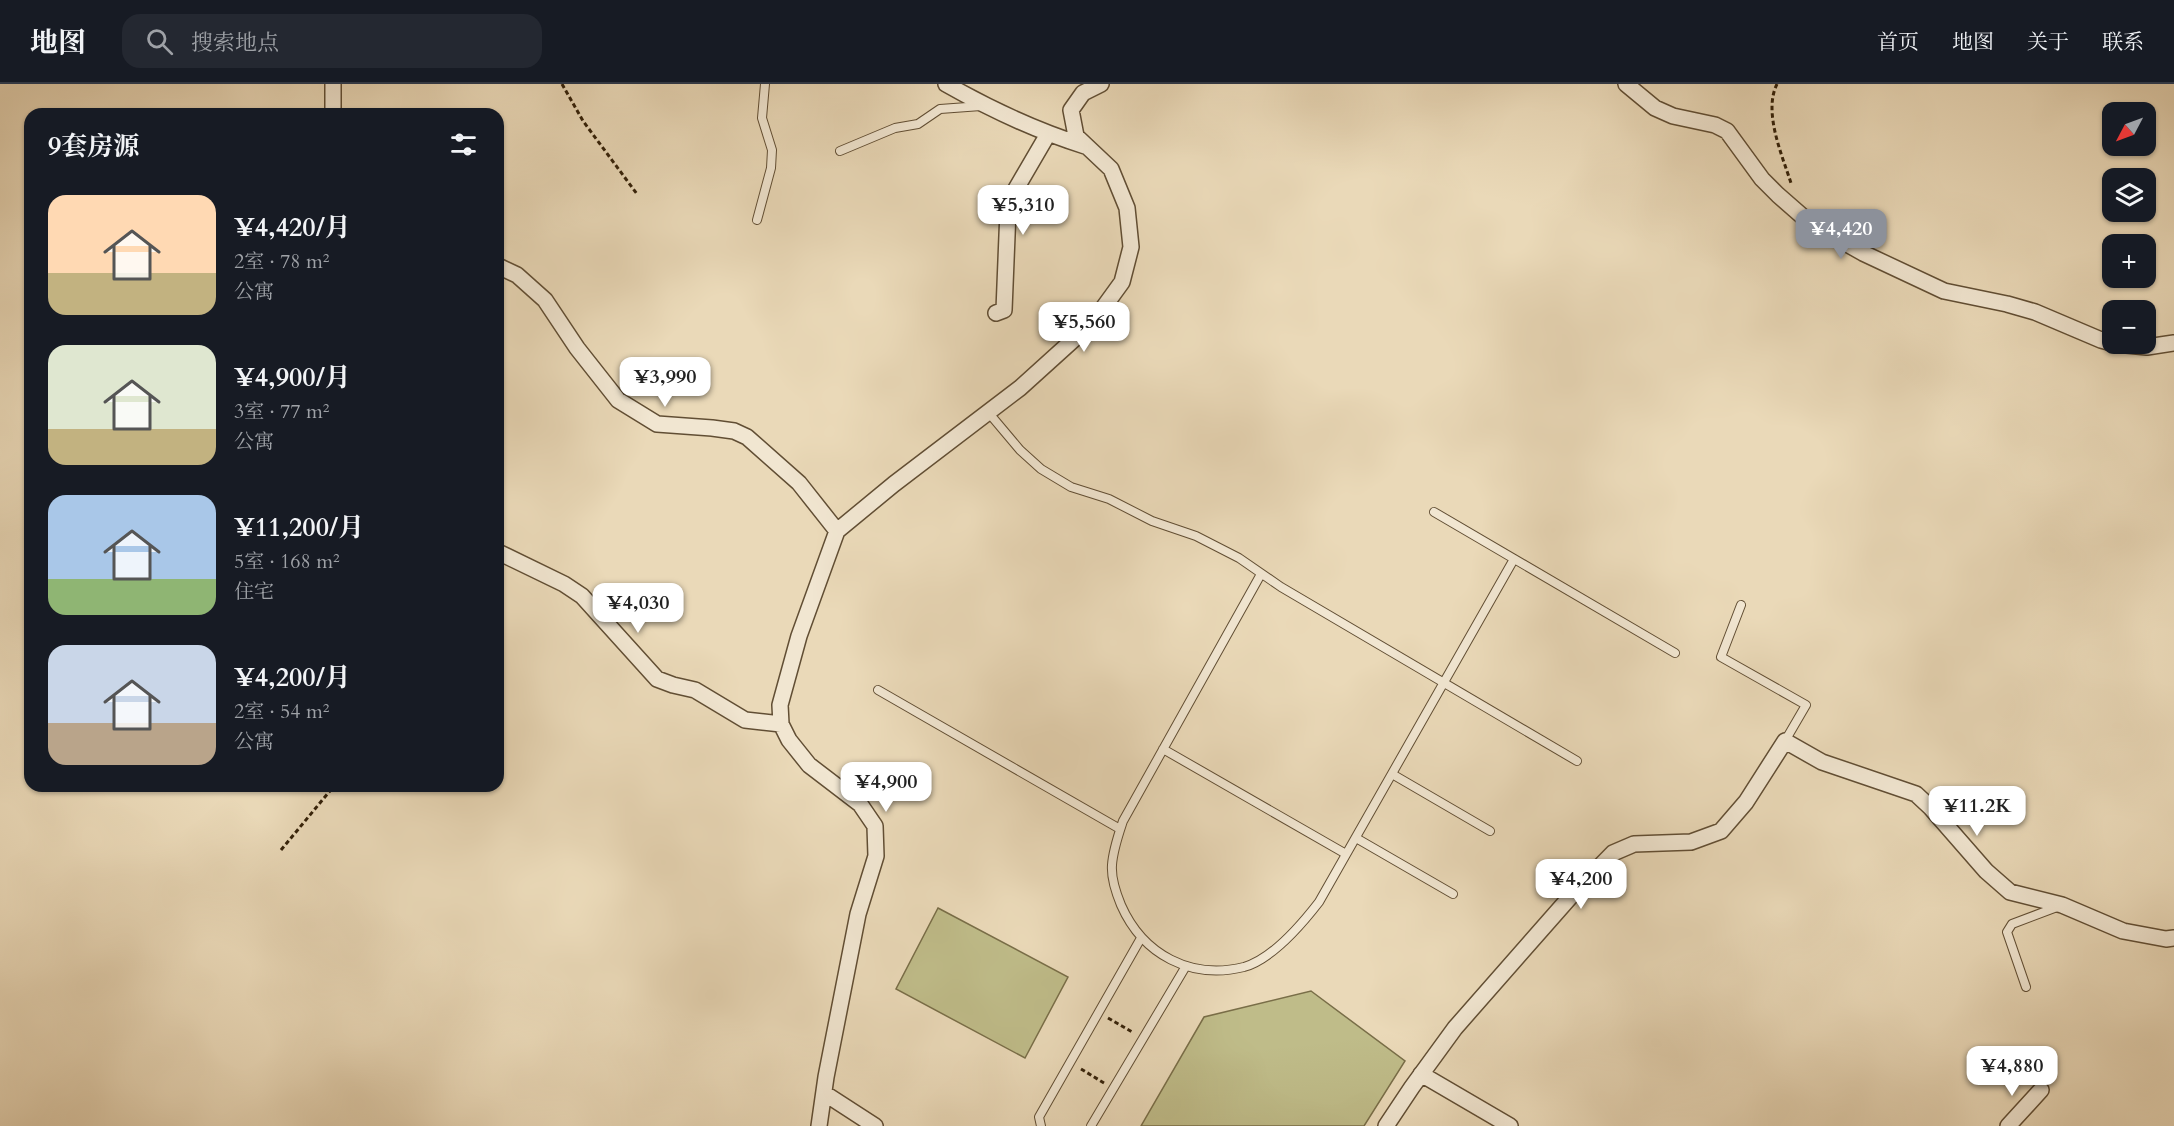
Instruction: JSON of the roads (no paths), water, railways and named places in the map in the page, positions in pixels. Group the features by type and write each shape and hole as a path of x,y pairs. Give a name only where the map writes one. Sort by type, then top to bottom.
{"street":[{"path":"333,84 333,108"},
{"path":"946,84 1048,134 1088,147"},
{"path":"819,1126 858,914 876,856 875,826 860,804 809,765 789,740 781,724 780,705 799,636 837,531 894,484 1020,388 1094,322 1122,282 1131,247 1127,208 1111,170 1076,136 1071,110 1083,93 1101,84"},
{"path":"1626,84 1655,108 1673,116 1716,125 1727,131 1762,179 1793,208 1810,223 1863,253 1944,291 2036,312 2102,340"},
{"path":"996,313 1004,310 1008,211 1013,194 1048,134"},
{"path":"504,269 517,275 545,300 577,348 618,400 657,424 734,431 747,437 799,483 837,531"},
{"path":"2156,346 2174,343"},
{"path":"504,555 564,584 582,596 657,679 695,690 745,720 781,724"},
{"path":"1386,1126 1455,1028 1571,896 1613,854 1634,844 1691,842 1721,831 1746,802 1785,741 1822,762 1916,794 1986,871 2010,892 2062,905 2123,931 2166,939 2174,938"},
{"path":"1421,1074 1510,1126"},
{"path":"2008,1126 2041,1090"},
{"path":"824,1093 875,1126"}],"lane":[{"path":"757,220 771,168 772,150 762,118 765,84"},
{"path":"840,151 895,128 918,124 940,109 989,106"},
{"path":"988,412 1020,450 1041,470 1071,487 1109,499 1152,522 1196,536 1239,558 1261,574 1577,761"},
{"path":"1434,512 1675,653"},
{"path":"1261,574 1120,829 1111,868 1116,894 1128,922 1145,943 1166,957 1192,969 1215,971 1246,966 1277,948 1319,902 1514,559"},
{"path":"1741,605 1721,657 1806,705 1785,741"},
{"path":"878,690 1120,829"},
{"path":"1163,749 1346,854"},
{"path":"1392,774 1490,831"},
{"path":"1356,838 1453,894"},
{"path":"2026,987 2007,932 2012,924 2062,905"},
{"path":"1041,1126 1039,1117 1141,938"},
{"path":"1091,1126 1186,966"}]}
